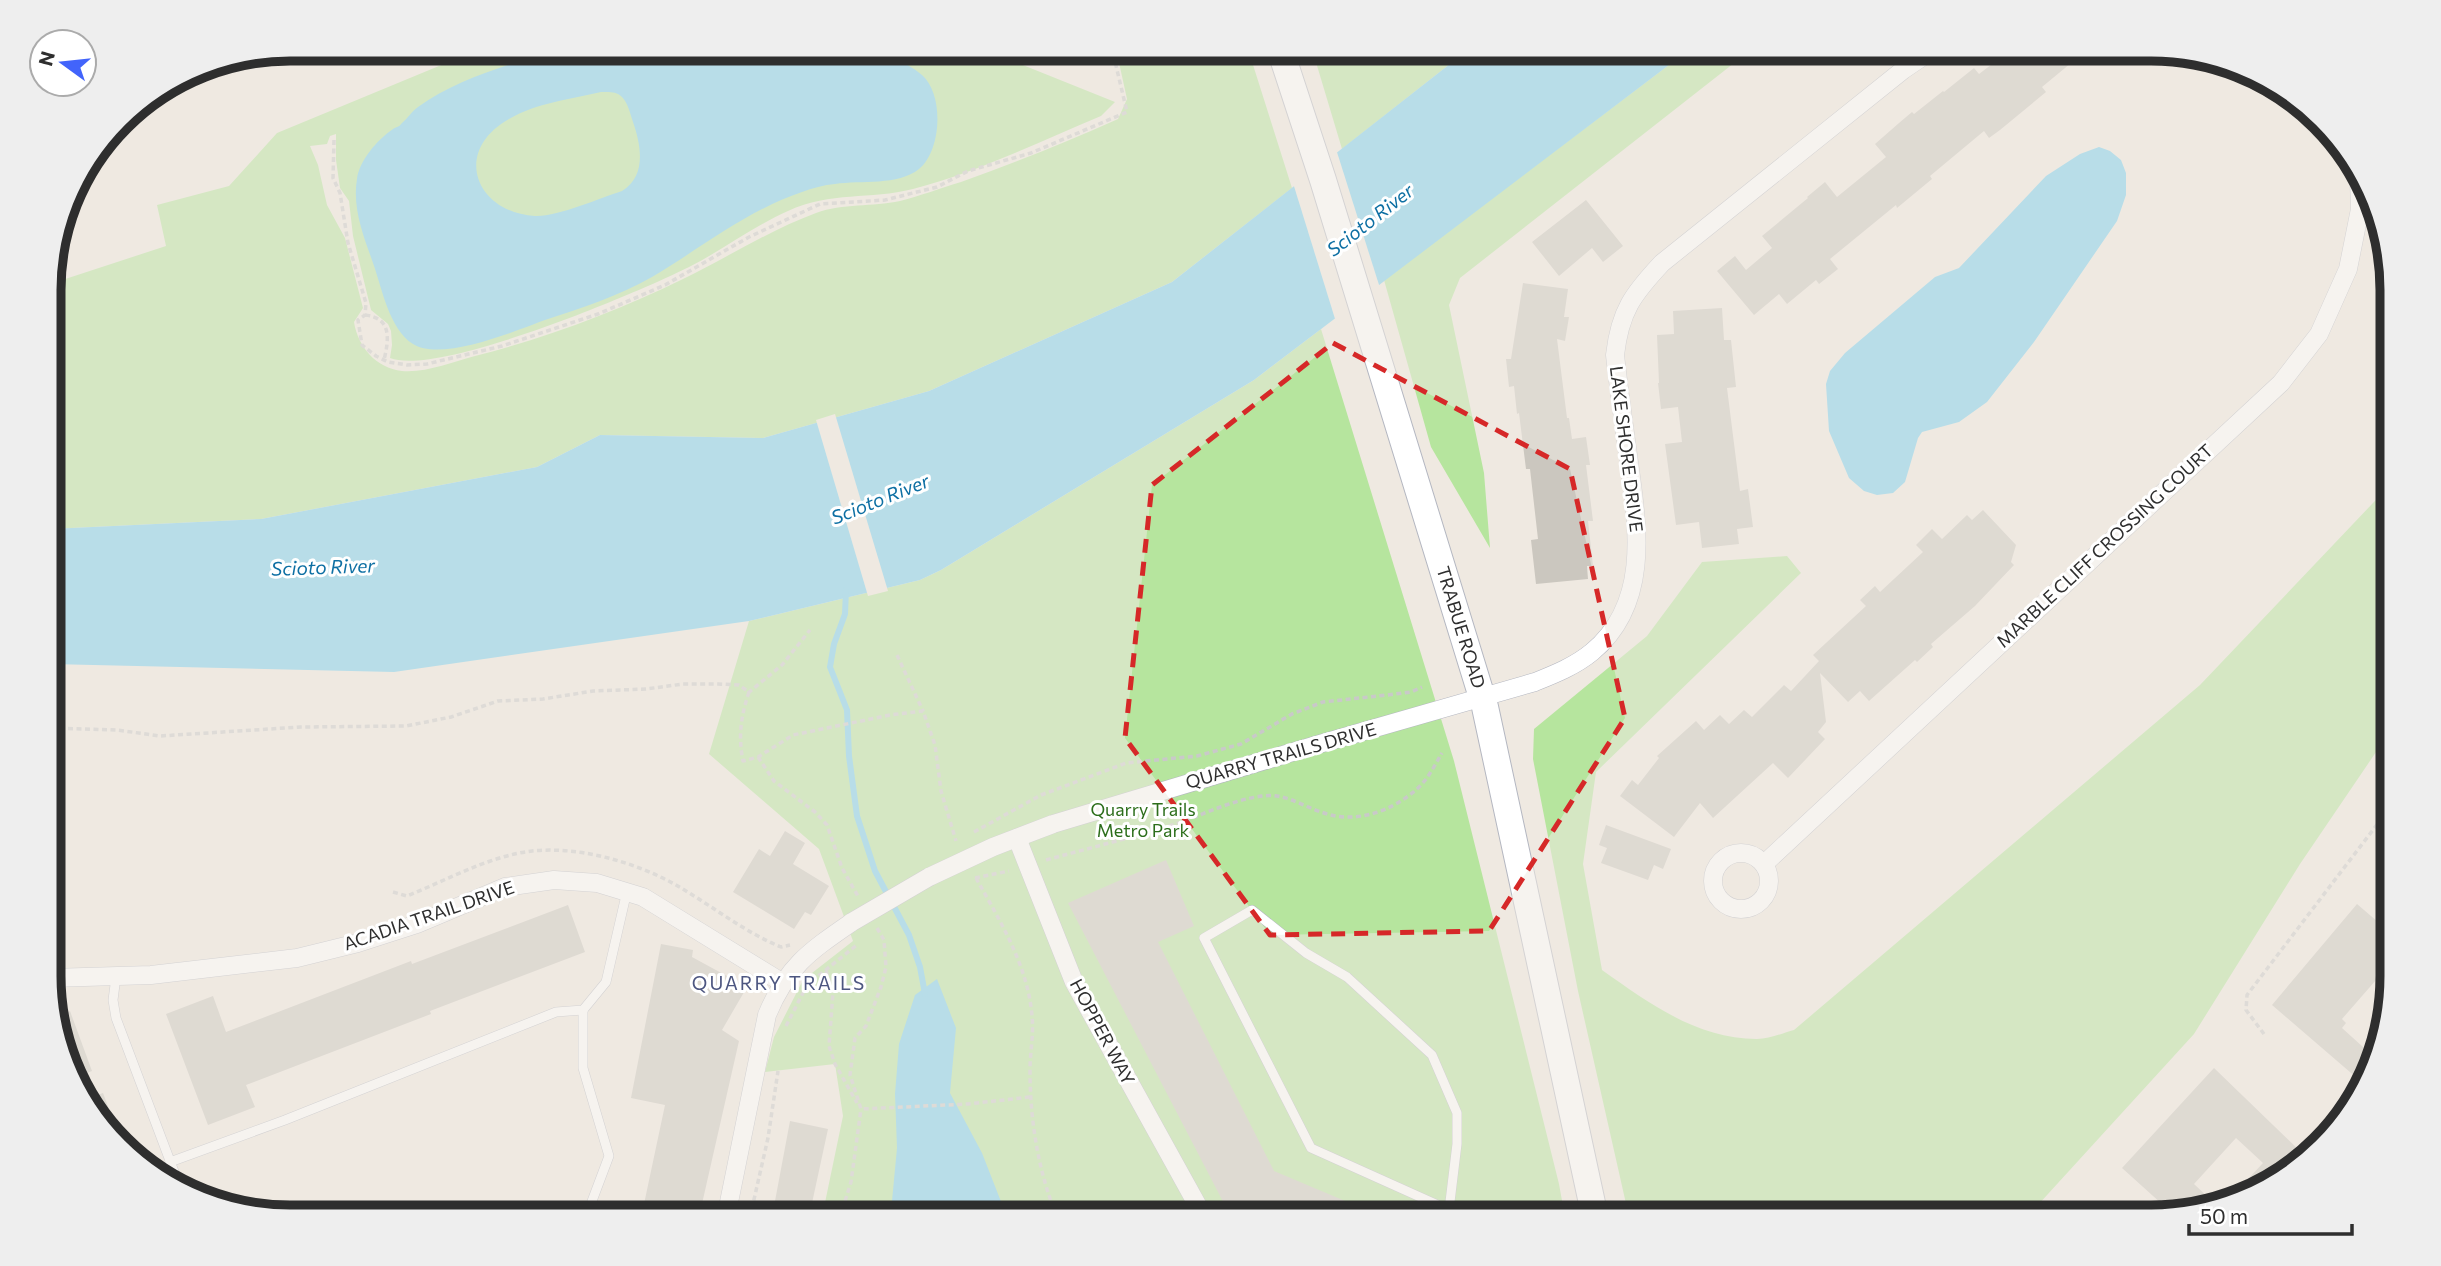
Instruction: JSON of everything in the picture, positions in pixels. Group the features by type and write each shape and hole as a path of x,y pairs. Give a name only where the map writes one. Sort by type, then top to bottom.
{"main road":[{"name":"TRABUE ROAD","path":"1284,61 1324,180 1482,698 1592,1204"}],"street":[{"name":"LAKE SHORE DRIVE","path":"1482,698 1535,682 1579,662 1605,639 1625,610 1636,577 1638,525 1615,355 1622,320 1636,290 1662,262 1916,61"},
{"name":"MARBLE CLIFF CROSSING COURT","path":"1764,864 2281,383 2319,334 2348,269 2360,198"},
{"name":"QUARRY TRAILS DRIVE","path":"728,1205 767,1015 794,966 810,950 929,877 1017,838 1066,820 1315,745 1482,698"},
{"name":"HOPPER WAY","path":"1017,838 1074,982 1197,1205"},
{"name":"ACADIA TRAIL DRIVE","path":"61,978 116,978 229,968 297,958 358,943 416,924 505,887 554,880 597,883 643,897 783,983"}],"lane":[{"path":"591,1205 609,1156 583,1068 583,1010 606,982 627,891"},
{"path":"1428,1204 1311,1148 1204,938 1252,910 1307,953 1347,977 1432,1055 1458,1113 1449,1204"},
{"path":"116,978 113,999 116,1018 174,1172"},
{"path":"170,1162 556,1012 583,1010"}],"path":[{"path":"384,360 388,340 384,324 376,316 365,315 358,320 362,345 384,360 407,365 427,364 502,346 598,314 665,285 749,237 820,204 898,197 937,187 968,171 1031,153 1127,112 1115,62"},
{"path":"334,140 332,178 340,193 348,243 366,303 365,315"},
{"path":"810,630 782,666 749,692 743,710 741,730 743,761 758,757 793,735 923,711"},
{"path":"897,655 923,711 935,745 941,791 956,841 1041,795 1126,763 1197,756 1241,744 1292,714 1323,702 1411,692 1422,687"},
{"path":"61,727 117,730 160,736 301,727 407,726 451,717 498,701 543,699 593,691 719,684 738,685 749,692"},
{"path":"967,882 1166,827 1230,804 1264,796 1301,803 1334,816 1363,815 1393,807 1422,783 1442,753"},
{"path":"758,757 775,781 816,812 827,825 842,868 860,899"},
{"path":"2264,1034 2246,1010 2248,995 2380,821"},
{"path":"976,878 1006,932 1023,975 1032,1016 1030,1097 1045,1187 1052,1205"},
{"path":"844,1205 850,1182 861,1109 850,1075 855,1038 866,1027 886,967 884,940 872,920"},
{"path":"783,1032 808,984 861,942"},
{"path":"826,970 832,992 829,1046 835,1064 861,1109"},
{"path":"753,1205 768,1139 779,1058"},
{"path":"861,1109 968,1104 1030,1097"}],"highlighted area":[{"path":"1333,343 1570,469 1625,718 1489,931 1270,935 1125,738 1152,485"}],"green space":[{"path":"1252,61 1292,188 1172,282 929,391 763,438 600,435 537,467 261,519 62,528 62,280 166,246 157,205 229,186 277,133 449,62 1014,62 1115,102 1101,116 961,174 913,189 835,198 804,205 763,224 691,266 586,312 493,344 415,361 390,358 391,331 388,324 371,310 353,236 349,201 340,188 336,134 330,136 327,144 310,146 318,165 327,205 345,238 363,308 354,322 356,331 364,348 376,361 402,371 430,369 555,332 658,291 816,213 915,197 1001,167 1118,119 1127,99 1119,62"},
{"path":"1316,61 1453,61 1342,149"},
{"path":"1674,61 1736,61 1460,278 1449,305 1484,473 1490,548 1431,447 1384,280"},
{"name":"Quarry Trails Metro Park","path":"1321,329 1454,761 1563,1204 825,1205 843,1116 835,1064 765,1072 774,1037 803,980 853,941 819,849 709,754 749,621 920,580 941,570 1254,380"},
{"path":"2380,496 2380,746 2300,864 2194,1034 2039,1204 1626,1204 1578,991 1533,759 1534,729 1647,636 1702,562 1787,556 1801,573 1596,772 1583,864 1602,970 1675,1017 1714,1033 1762,1039 1794,1030 2200,685"}],"water":[{"name":"Scioto River","path":"1453,61 1674,61 1254,380 941,570 920,580 749,621 394,672 61,664 62,528 261,519 537,467 600,435 763,438 929,391 1172,282"},
{"path":"518,62 901,62 922,75 929,84 937,108 936,136 927,160 919,169 901,178 822,186 806,191 744,219 652,277 613,296 478,343 425,349 413,344 398,329 383,296 357,211 358,172 370,151 381,139 400,126 416,109 450,88","holes":["601,92 612,92 624,99 629,108 640,150 639,169 630,185 622,191 544,216 514,212 498,204 485,192 478,178 476,163 481,147 491,132 509,119 531,109"]},
{"path":"2099,147 2110,151 2121,160 2126,173 2126,195 2117,221 2034,342 1987,402 1959,422 1922,432 1905,482 1893,493 1877,495 1864,491 1849,478 1829,431 1826,384 1830,371 1845,353 1935,277 1959,268 2046,176 2080,154"},
{"path":"937,979 956,1028 950,1093 982,1153 1002,1205 891,1205 897,1148 895,1094 899,1044 915,995"}],"pier":[{"path":"1336,149 1380,288 1336,322 1293,183"},
{"path":"835,414 888,591 868,596 816,420"}],"building":[{"path":"1996,61 2073,61 2042,87 2046,92 2000,130 1989,138 1984,131 1930,176 1932,179 1830,259 1838,269 1819,284 1816,280 1787,304 1779,294 1754,315 1717,271 1735,256 1746,270 1772,248 1762,236 1807,197 1825,182 1837,197 1886,157 1875,144 1912,112 1914,114 1974,68 1979,74"},
{"path":"1586,200 1623,246 1603,262 1592,248 1559,276 1532,242"},
{"path":"1523,283 1568,289 1564,317 1569,317 1565,341 1557,339 1572,439 1586,437 1590,465 1586,465 1593,521 1588,521 1593,566 1587,566 1588,579 1536,584 1531,540 1538,539 1530,469 1526,469 1519,413 1517,414 1514,386 1509,387 1506,359 1511,359"},
{"path":"1722,308 1724,340 1731,340 1736,387 1727,388 1740,491 1748,489 1753,527 1737,529 1739,544 1702,548 1699,522 1676,525 1665,444 1682,442 1678,407 1661,409 1657,335 1674,334 1673,311"},
{"path":"1983,510 2016,545 2011,562 2014,565 1975,606 1931,644 1933,647 1869,701 1860,691 1848,702 1820,673 1826,722 1818,732 1825,739 1788,778 1773,763 1713,818 1700,803 1674,837 1620,796 1632,780 1638,785 1659,758 1657,756 1696,721 1704,730 1720,715 1729,724 1744,710 1752,717 1784,685 1791,691 1819,661 1813,655 1866,606 1860,600 1875,586 1880,592 1923,552 1916,545 1932,529 1942,539 1967,515 1972,520"},
{"path":"1606,825 1671,849 1663,869 1654,865 1648,880 1601,863 1607,848 1599,845"},
{"path":"785,831 805,843 793,864 829,886 811,915 805,912 794,929 733,892 759,849 770,856"},
{"path":"1166,860 1194,926 1158,942 1274,1171 1353,1204 1225,1205 1068,903"},
{"path":"2357,904 2380,924 2380,975 2342,1019 2346,1023 2342,1028 2367,1050 2356,1077 2272,1005"},
{"path":"568,905 585,952 246,1085 255,1107 208,1125 166,1014 213,996 226,1032 411,961 412,964"},
{"path":"661,944 693,950 692,957 747,987 722,1030 739,1041 702,1205 644,1205 665,1105 631,1098"},
{"path":"70,1011 92,1071 84,1074 69,1035 65,1014"},
{"path":"2214,1068 2299,1150 2278,1166 2242,1185 2263,1163 2236,1138 2194,1184 2208,1197 2166,1204 2162,1204 2122,1168"},
{"path":"103,1093 113,1121 100,1103 95,1096"},
{"path":"790,1121 828,1129 812,1205 774,1205"}],"waterway":[{"path":"846,590 845,614 834,644 830,667 847,710 849,756 857,816 875,871 909,935 920,967 925,994"}],"district":[{"name":"QUARRY TRAILS","path":"779,983"}]}
